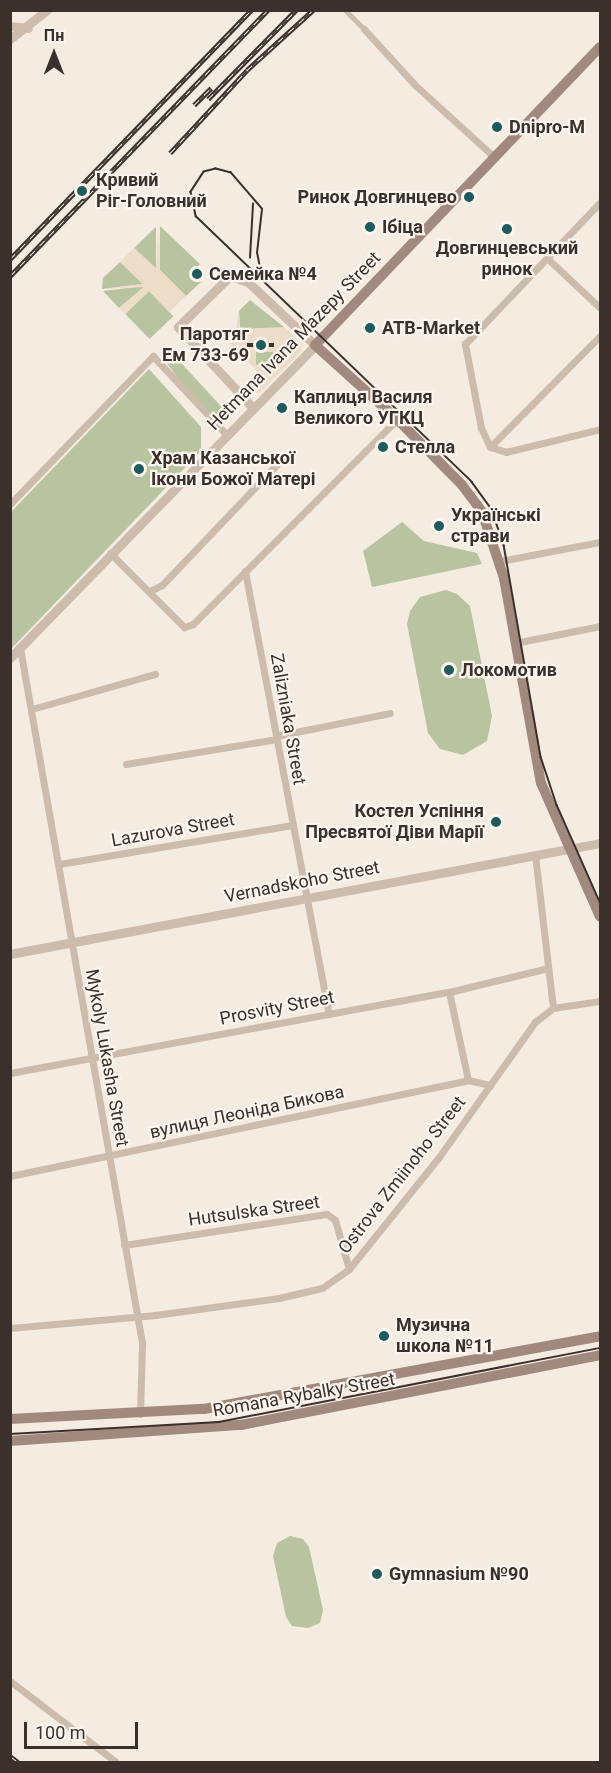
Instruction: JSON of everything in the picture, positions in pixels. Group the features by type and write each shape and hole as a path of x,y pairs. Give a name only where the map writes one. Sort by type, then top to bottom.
{"main road":[{"name":"Hetmana Ivana Mazepy Street","path":"315,345 600,47"},
{"path":"315,345 397,419 472,497 500,561 541,783 568,849 600,917"},
{"name":"Romana Rybalky Street","path":"10,1419 140,1414 250,1402 600,1336"},
{"name":"Romana Rybalky Street","path":"10,1441 241,1425 600,1355"}],"street":[{"path":"10,39 28,28 47,10"},
{"path":"345,10 415,85 494,157"},
{"path":"10,26 28,28"},
{"path":"600,202 465,344 481,428 490,447 506,452 600,429"},
{"path":"547,258 600,308"},
{"path":"253,408 178,327 230,276 248,282 315,345"},
{"path":"490,447 600,336"},
{"name":"Hetmana Ivana Mazepy Street","path":"10,658 315,345"},
{"path":"10,504 153,356 226,434"},
{"path":"110,554 184,627 188,627 397,419"},
{"path":"150,591 158,589 281,460"},
{"path":"500,561 600,542"},
{"name":"Zalizniaka Street","path":"245,571 277,737 291,825 329,1014"},
{"path":"515,643 600,626"},
{"name":"Mykoly Lukasha Street","path":"20,648 144,1363 140,1414"},
{"path":"32,709 155,674"},
{"path":"126,764 277,737 390,713"},
{"name":"Lazurova Street","path":"59,864 291,825"},
{"name":"Vernadskoho Street","path":"10,954 600,843"},
{"path":"535,855 553,1008 600,1001"},
{"name":"Prosvity Street","path":"10,1073 449,992 548,968"},
{"path":"449,992 468,1080"},
{"name":"Ostrova Zmiinoho Street","path":"10,1328 136,1317 306,1293 333,1283 349,1269 427,1173 535,1022 553,1008"},
{"name":"вулиця Леоніда Бикова","path":"10,1176 468,1080 490,1085"},
{"name":"Hutsulska Street","path":"124,1245 327,1214 335,1220 349,1269"},
{"path":"10,1681 116,1762"}],"green space":[{"path":"160,226 200,264 192,273 201,282 186,296 160,270"},
{"path":"156,227 156,269 134,248"},
{"path":"120,262 143,284 102,289 103,278"},
{"path":"145,286 119,308 103,291"},
{"path":"149,291 173,316 150,339 125,314"},
{"path":"250,300 284,327 281,330 240,329 239,311"},
{"path":"171,352 230,416 219,421 190,394 161,355"},
{"path":"256,352 273,352 282,360 268,375 256,364"},
{"path":"149,369 201,427 201,451 11,649 11,512"},
{"path":"402,522 424,541 477,553 482,564 372,587 363,551"},
{"name":"Локомотив","path":"446,590 457,594 470,606 492,716 487,741 463,755 440,749 428,733 407,624 410,611 420,597"},
{"path":"290,1536 303,1539 309,1547 323,1610 320,1623 308,1628 292,1626 286,1617 273,1556 277,1543"}],"shaded area":[{"path":"159,225 160,270 186,296 169,312 149,291 125,314 119,308 144,287 102,289 143,284 120,262 134,248 156,268"},
{"path":"239,311 240,329 284,327 302,344 300,353 259,393 253,392 266,380 225,339 236,339 236,333 221,333 221,330 236,329","holes":["256,352 273,352 282,360 267,375 256,364"]}],"tram line":[{"path":"261,273 257,253 262,209 231,173 216,169 204,172 191,192 196,216 472,482 492,510 504,545 541,757 557,805 600,902"},
{"path":"250,258 253,204"},
{"path":"10,1434 219,1422 600,1348"}],"railway":[{"path":"10,259 251,10"},
{"path":"10,276 268,10"},
{"path":"208,99 296,10"},
{"path":"170,153 247,70 313,10"},
{"path":"194,105 211,88"},
{"path":"247,345 274,345"},
{"path":"10,1756 18,1762"}],"place":[{"name":"Dnipro-M","path":"497,127"},
{"name":"Кривий Ріг-Головний","path":"82,191"},
{"name":"Ринок Довгинцево","path":"469,197"},
{"name":"Ібіца","path":"370,227"},
{"name":"Довгинцевський ринок","path":"507,229"},
{"name":"Семейка №4","path":"197,274"},
{"name":"ATB-Market","path":"370,328"},
{"name":"Паротяг Ем 733-69","path":"261,345"},
{"name":"Каплиця Василя Великого УГКЦ","path":"282,408"},
{"name":"Стелла","path":"383,447"},
{"name":"Храм Казанської Ікони Божої Матері","path":"139,469"},
{"name":"Українські страви","path":"439,526"},
{"name":"Локомотив","path":"449,670"},
{"name":"Костел Успіння Пресвятої Діви Марії","path":"496,822"},
{"name":"Музична школа №11","path":"384,1336"},
{"name":"Gymnasium №90","path":"377,1574"}]}
